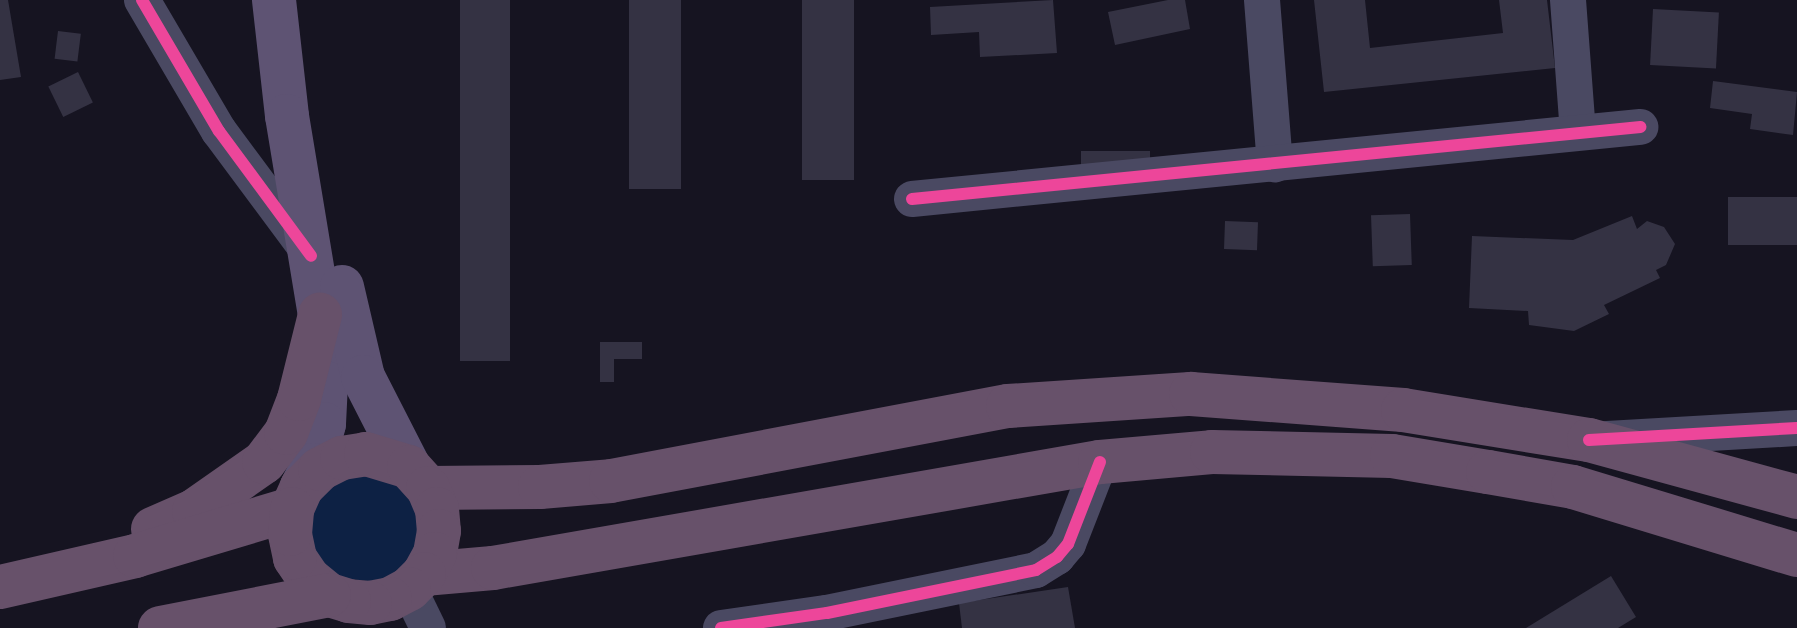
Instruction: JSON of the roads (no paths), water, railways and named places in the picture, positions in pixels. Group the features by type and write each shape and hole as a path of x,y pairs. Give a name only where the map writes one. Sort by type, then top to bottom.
{"highway":[{"path":"54,575 194,511 264,462 286,433 299,399 320,315"},
{"path":"329,595 309,579 295,558 290,534 297,498 320,469 342,458 366,454 418,478 540,487 611,481 1008,406 1191,394 1403,410 1589,440 1797,497"},
{"path":"160,628 329,595 370,603 400,597 493,568 1100,462 1212,452 1392,456 1573,487 1797,555"},
{"path":"400,597 435,554 439,531 437,509 418,478"},
{"path":"0,587 135,556 297,498"}],"main road":[{"path":"274,0 287,116 320,315 326,409 313,465 297,498"},
{"path":"305,0 325,197 350,331 363,377 418,478"}],"street":[{"path":"142,0 219,131 311,256"},
{"path":"1262,0 1275,164"},
{"path":"1568,0 1578,132"},
{"path":"912,199 1640,127"},
{"path":"1589,440 1797,428"},
{"path":"721,628 828,620 1036,570 1057,557 1068,544 1100,462"},
{"path":"400,597 428,628"}],"water":[{"path":"356,474 393,482 406,493 416,508 420,525 412,560 385,583 331,577 308,546 311,507 322,491"}]}
